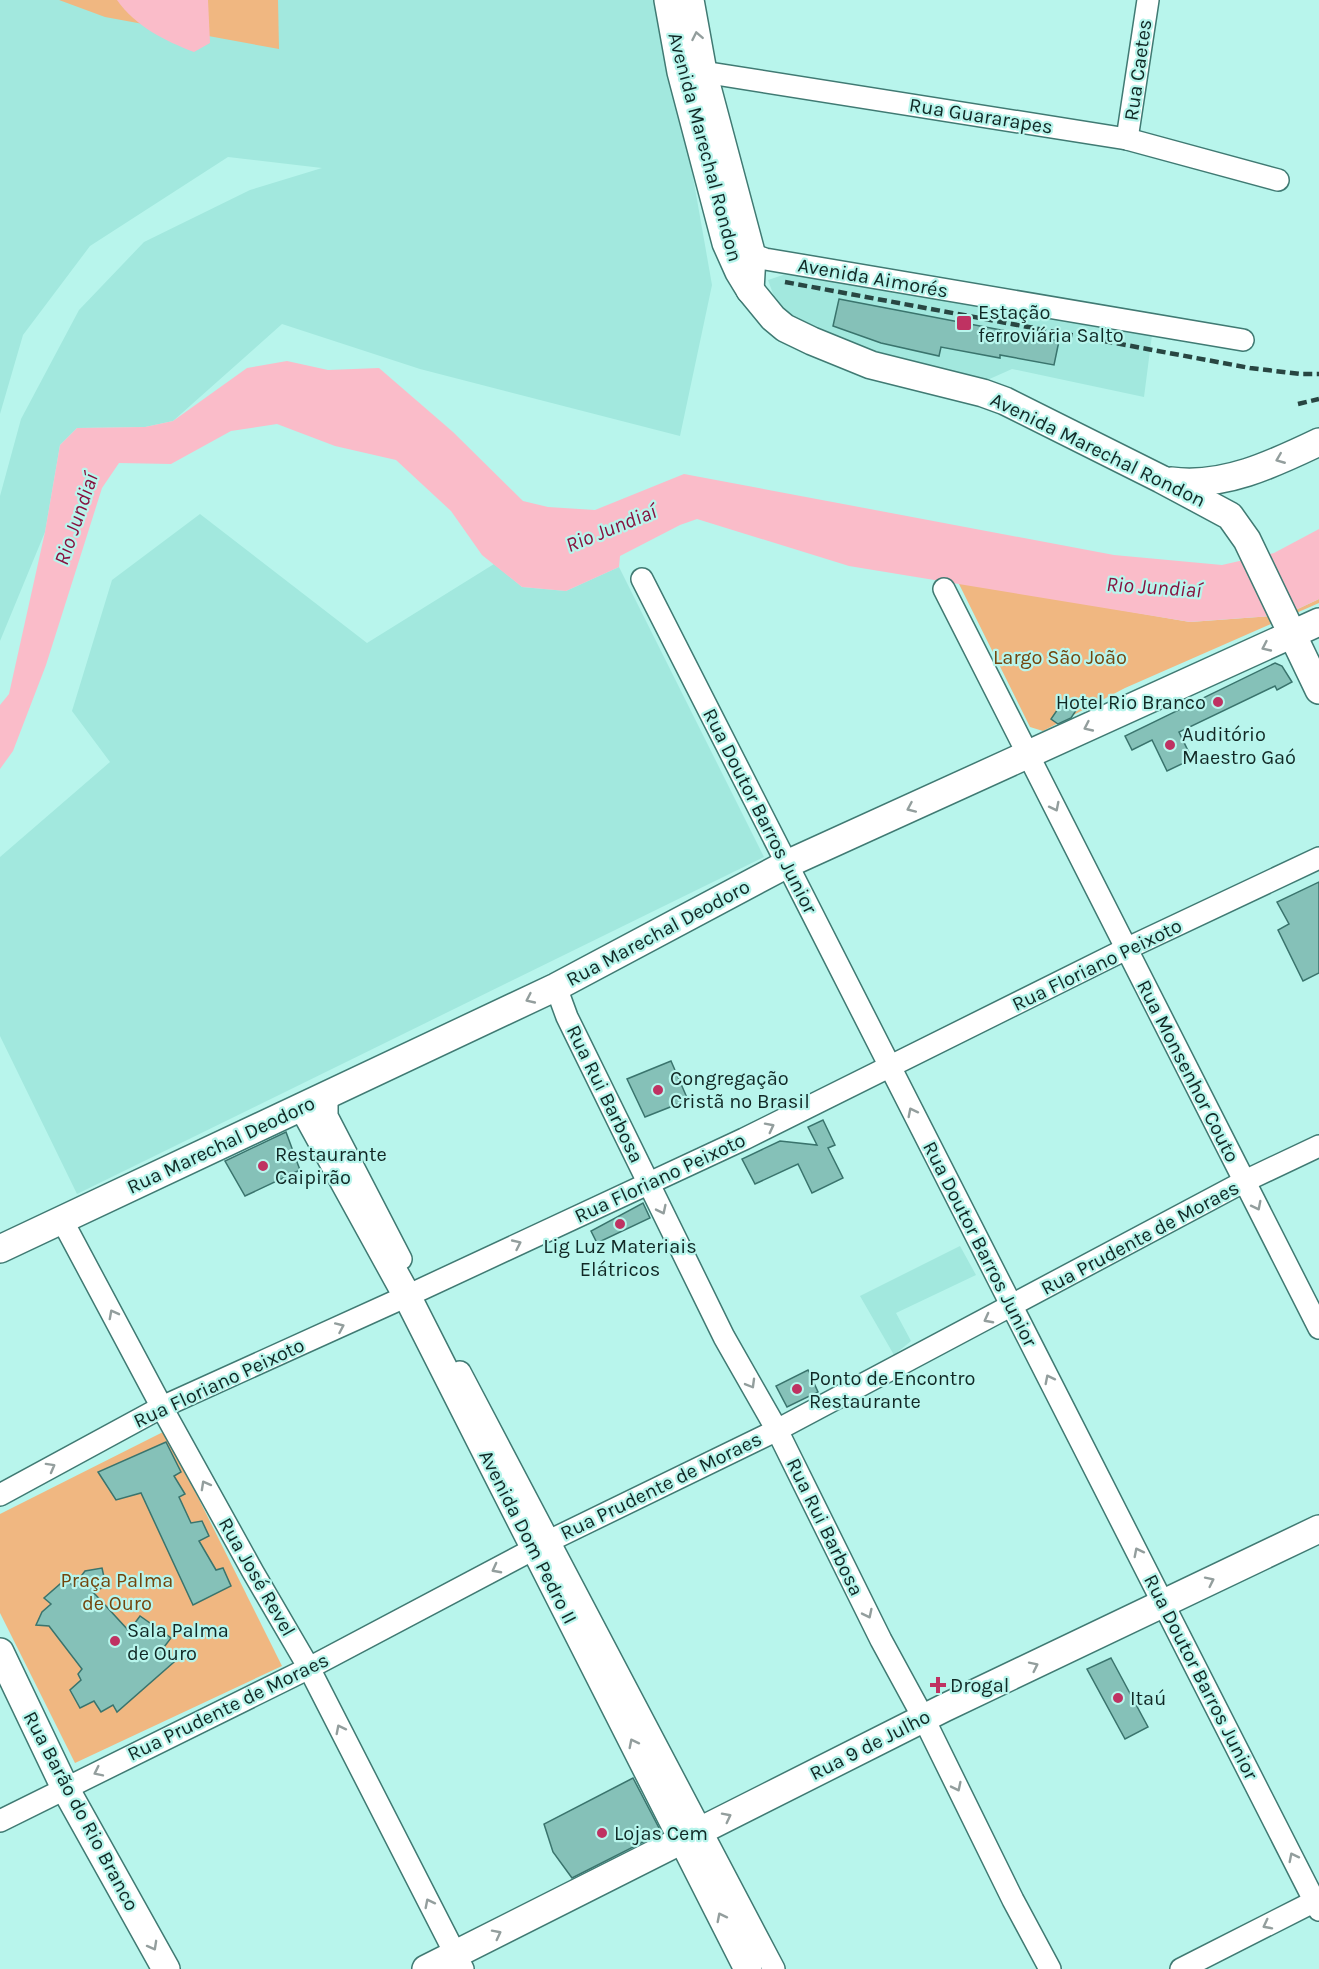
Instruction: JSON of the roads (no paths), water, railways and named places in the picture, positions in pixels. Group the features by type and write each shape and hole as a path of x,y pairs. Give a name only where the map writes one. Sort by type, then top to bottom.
{"main road":[{"name":"Avenida Marechal Rondon","path":"668,0 752,256 750,290"},
{"name":"Avenida Marechal Rondon","path":"690,0 692,72 726,243 750,290 779,323 812,341 871,365 983,393 1005,401 1230,516 1247,540 1319,690"},
{"path":"1161,479 1208,482 1241,475 1319,442"},
{"path":"1230,516 1230,501 1241,475"},
{"name":"Rua Marechal Deodoro","path":"0,1249 556,987 787,864 1028,755 1290,629 1319,622"},
{"name":"Avenida Dom Pedro II","path":"315,1101 691,1835 748,1969"},
{"name":"Rua 9 de Julho","path":"426,1969 459,1962 691,1835 924,1719 1319,1529"},
{"name":"Rua Barão do Rio Branco","path":"0,1652 65,1788 166,1969"}],"street":[{"name":"Rua Caetes","path":"1127,139 1148,0"},
{"name":"Rua Guararapes","path":"692,72 1127,139 1278,180"},
{"name":"Avenida Aimorés","path":"726,243 752,256 1243,340"},
{"name":"Rua Doutor Barros Junior","path":"642,579 888,1067 1317,1903"},
{"name":"Rua Monsenhor Couto","path":"944,589 1319,1328"},
{"name":"Rua Floriano Peixoto","path":"0,1495 162,1407 412,1294 744,1139 1126,949 1319,858"},
{"name":"Rua Rui Barbosa","path":"556,987 567,1017 724,1337 777,1430 881,1640 924,1719 1013,1900 1050,1969"},
{"name":"Rua Prudente de Moraes","path":"0,1821 309,1668 541,1545 777,1430 1245,1181 1319,1146"},
{"name":"Rua José Revel","path":"62,1220 162,1407 309,1668 459,1962"},
{"path":"691,1835 774,1969"},
{"path":"1181,1969 1317,1903"}],"water":[{"path":"117,0 208,0 210,43 194,52 172,43 151,32 133,18"},
{"name":"Rio Jundiaí","path":"287,361 328,370 379,368 453,432 523,501 548,507 595,510 684,474 1114,555 1222,565 1274,553 1319,529 1319,599 1285,615 1190,622 849,566 697,519 680,525 620,556 619,567 566,591 522,587 482,555 451,511 396,460 335,446 277,424 231,431 171,464 119,463 102,488 46,665 13,751 0,769 0,705 9,694 45,532 60,445 77,428 145,427 173,421 247,368"}],"railway":[{"path":"785,282 1250,368 1319,374"},
{"path":"1298,404 1319,399"}],"place":[{"name":"Estação ferroviária Salto","path":"964,323"},
{"name":"Hotel Rio Branco","path":"1218,702"},
{"name":"Auditório Maestro Gaó","path":"1170,745"},
{"name":"Congregação Cristã no Brasil","path":"658,1090"},
{"name":"Restaurante Caipirão","path":"263,1166"},
{"name":"Lig Luz Materiais Elátricos","path":"620,1224"},
{"name":"Ponto de Encontro Restaurante","path":"797,1389"},
{"name":"Sala Palma de Ouro","path":"115,1641"},
{"name":"Drogal","path":"938,1685"},
{"name":"Itaú","path":"1118,1698"},
{"name":"Lojas Cem","path":"602,1833"}],"park label":[{"name":"Largo São João","path":"1060,657"},
{"name":"Praça Palma de Ouro","path":"117,1592"}]}
